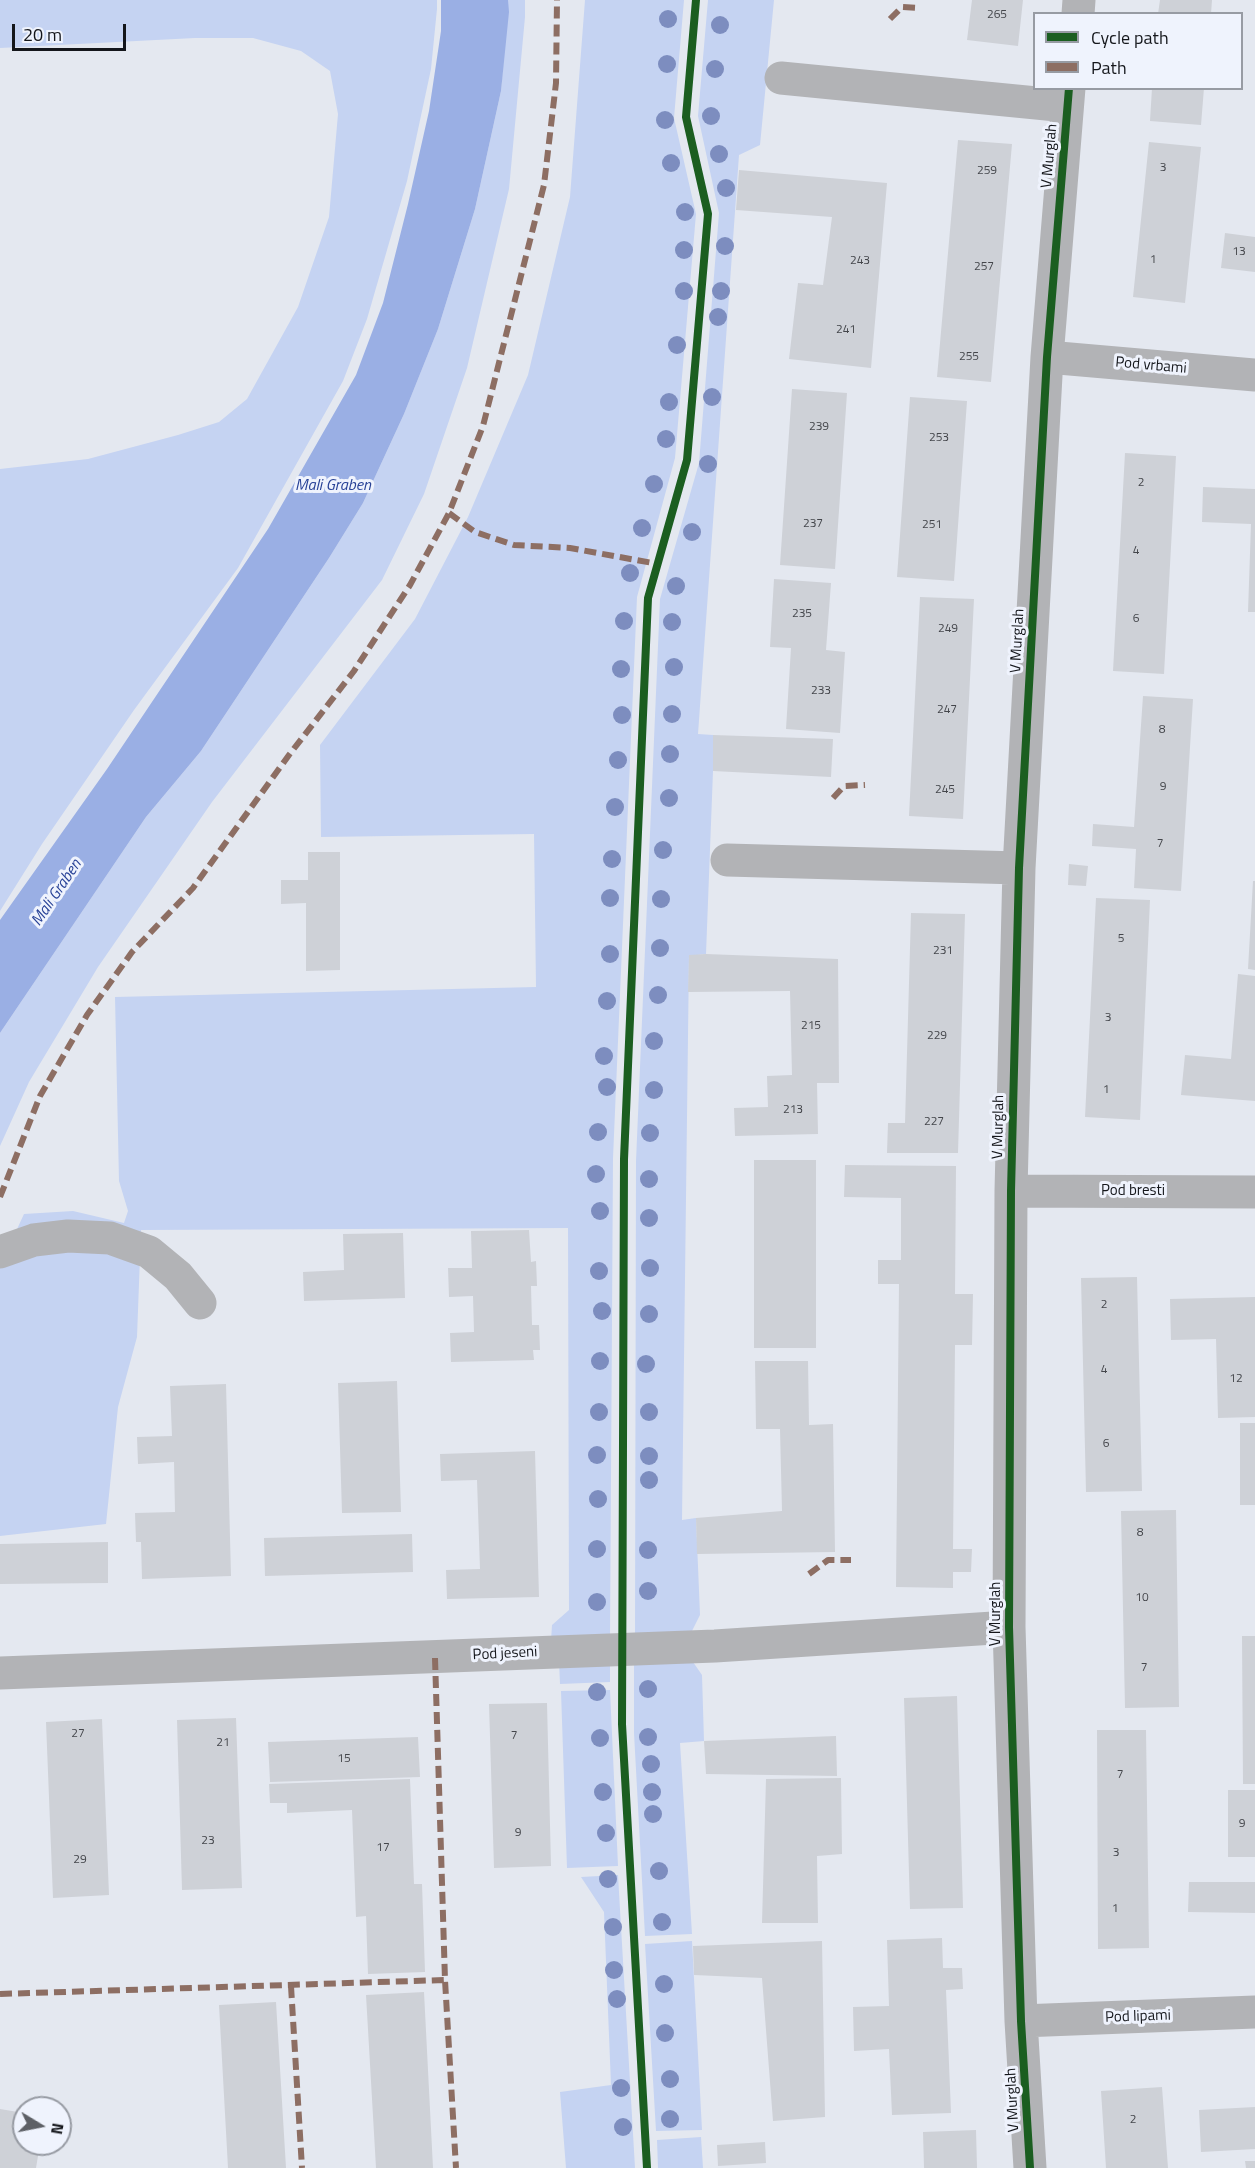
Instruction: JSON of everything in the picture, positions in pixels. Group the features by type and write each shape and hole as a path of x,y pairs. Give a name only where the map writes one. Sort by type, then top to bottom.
{"street":[{"path":"781,78 1068,97"},
{"name":"V Murglah","path":"1030,2168 1021,2021 1009,1627 1011,1191 1019,868 1047,357 1068,97"},
{"name":"Pod vrbami","path":"1047,357 1255,375"},
{"path":"727,860 1019,868"},
{"name":"Pod bresti","path":"1011,1191 1255,1192"},
{"path":"0,1252 34,1240 68,1236 110,1238 149,1251 178,1276 200,1303"},
{"name":"Pod jeseni","path":"0,1673 715,1646 1009,1627"},
{"name":"Pod lipami","path":"1021,2021 1255,2012"}],"shaded area":[{"path":"0,0 437,0 437,9 431,69 407,181 367,319 343,381 238,568 134,710 42,844 0,911 0,469 88,459 178,435 219,422 247,399 298,307 329,217 338,114 330,71 301,51 253,38 195,38 0,48"},
{"path":"508,0 525,0 509,189 467,368 424,494 382,580 212,802 98,967 29,1082 0,1146 0,1033 146,817 201,751 329,558 363,503 404,414 438,329 475,209 501,91"},
{"path":"585,0 684,0 674,118 696,214 675,458 637,597 613,1158 610,1638 551,1641 552,1625 569,1610 568,1228 141,1230 137,1337 118,1407 106,1524 0,1536 0,1266 24,1214 73,1211 124,1223 128,1211 119,1181 115,997 536,987 534,834 321,837 320,745 415,619 468,517 528,375 570,197"},
{"path":"708,0 774,0 760,145 739,155 698,734 713,735 713,771 706,954 689,956 682,1520 696,1518 700,1615 692,1631 635,1637 636,1161 660,599 699,463 719,213 698,116"},
{"path":"610,1659 610,1682 560,1684 559,1661"},
{"path":"634,1659 693,1662 702,1675 704,1741 680,1743 692,1934 645,1936 634,1733"},
{"path":"610,1690 618,1866 567,1868 561,1691"},
{"path":"618,1875 635,2168 566,2168 560,2092 611,2085 604,1912 581,1877"},
{"path":"692,1941 702,2130 656,2131 645,1944"},
{"path":"701,2137 703,2168 658,2168 657,2140"}],"water":[{"name":"Mali Graben","path":"441,0 508,0 509,12 501,91 475,209 438,329 404,414 363,503 329,558 201,751 146,817 0,1033 0,920 107,769 268,529 356,375 383,303 408,204 429,111 441,31"}],"building":[{"path":"972,0 1023,0 1018,46 967,40"},
{"path":"1160,0 1212,0 1211,12 1158,12"},
{"path":"1152,90 1204,90 1201,125 1150,121"},
{"path":"958,140 1012,144 991,382 937,377"},
{"path":"1149,142 1201,147 1185,303 1133,297"},
{"path":"739,170 887,183 871,368 789,359 798,283 823,285 832,217 736,210"},
{"path":"1225,233 1255,237 1255,272 1221,268"},
{"path":"792,389 847,393 835,569 780,565"},
{"path":"910,397 967,401 954,581 897,577"},
{"path":"1125,453 1176,456 1164,674 1113,671"},
{"path":"1203,487 1255,489 1255,612 1248,612 1251,524 1202,522"},
{"path":"774,579 831,583 826,650 845,652 840,733 786,729 791,648 770,647"},
{"path":"920,597 974,599 963,819 909,816"},
{"path":"1143,696 1193,699 1181,891 1134,888 1136,849 1092,846 1093,824 1134,827"},
{"path":"713,735 833,739 831,777 713,771"},
{"path":"308,852 340,852 340,970 306,971 306,903 281,904 281,880 308,880"},
{"path":"1069,864 1088,866 1086,886 1068,885"},
{"path":"1253,881 1255,881 1255,970 1248,969"},
{"path":"1096,898 1150,900 1140,1120 1085,1117"},
{"path":"911,913 965,914 958,1153 887,1153 888,1123 905,1123"},
{"path":"689,955 838,959 839,1083 817,1083 818,1134 735,1136 734,1108 768,1107 767,1076 792,1075 790,991 688,992"},
{"path":"1238,974 1255,976 1255,1101 1181,1095 1185,1055 1231,1059"},
{"path":"754,1160 816,1160 816,1348 754,1348"},
{"path":"845,1165 956,1166 955,1294 973,1294 972,1345 955,1345 953,1549 972,1549 971,1572 953,1572 953,1588 896,1587 899,1284 878,1284 878,1260 901,1260 901,1198 844,1197"},
{"path":"529,1230 531,1262 536,1261 537,1286 531,1286 532,1325 539,1325 540,1350 533,1350 534,1360 451,1362 450,1333 474,1332 473,1296 449,1297 448,1268 472,1268 471,1231"},
{"path":"403,1233 405,1298 304,1301 303,1272 344,1270 343,1234"},
{"path":"1137,1277 1142,1491 1086,1492 1081,1278"},
{"path":"1255,1297 1255,1417 1218,1418 1216,1339 1171,1340 1170,1299"},
{"path":"755,1361 808,1361 809,1425 833,1424 835,1552 697,1554 696,1518 782,1511 780,1429 756,1429"},
{"path":"397,1381 401,1512 342,1513 338,1383"},
{"path":"226,1384 231,1576 142,1579 141,1542 136,1542 135,1513 175,1512 174,1462 138,1464 137,1437 172,1436 170,1386"},
{"path":"1240,1423 1255,1423 1255,1505 1240,1505"},
{"path":"535,1451 539,1597 447,1599 446,1570 480,1569 477,1480 441,1481 440,1454"},
{"path":"1176,1510 1179,1707 1125,1708 1121,1511"},
{"path":"412,1534 413,1572 265,1576 264,1538"},
{"path":"108,1542 108,1583 0,1584 0,1544"},
{"path":"1242,1636 1255,1636 1255,1784 1243,1784"},
{"path":"957,1696 963,1908 910,1909 904,1698"},
{"path":"547,1703 551,1866 494,1868 489,1704"},
{"path":"236,1718 242,1888 182,1890 177,1720"},
{"path":"102,1719 109,1895 53,1898 46,1722"},
{"path":"1097,1730 1146,1730 1149,1948 1098,1949"},
{"path":"836,1736 837,1776 706,1774 704,1741"},
{"path":"418,1737 420,1777 270,1782 268,1742"},
{"path":"841,1778 842,1854 817,1856 818,1923 762,1923 766,1779"},
{"path":"410,1779 414,1884 422,1884 425,1972 368,1974 366,1916 356,1917 352,1810 287,1813 287,1803 270,1803 269,1784"},
{"path":"1228,1790 1255,1790 1255,1857 1228,1857"},
{"path":"1189,1882 1255,1882 1255,1913 1188,1912"},
{"path":"942,1938 943,1968 962,1968 963,1989 946,1990 951,2113 892,2115 889,2049 854,2051 853,2007 889,2006 887,1940"},
{"path":"822,1941 825,2117 773,2121 762,1978 694,1975 693,1946"},
{"path":"424,1992 433,2168 376,2168 366,1995"},
{"path":"276,2002 286,2168 228,2168 219,2005"},
{"path":"1162,2087 1168,2168 1106,2168 1101,2091"},
{"path":"1255,2107 1255,2149 1201,2152 1199,2110"},
{"path":"0,2109 12,2111 12,2156 38,2156 36,2168 0,2168"},
{"path":"976,2130 977,2168 924,2168 923,2132"},
{"path":"765,2142 766,2163 718,2166 717,2145"},
{"path":"1245,2161 1255,2161 1255,2168 1246,2168"}],"marked path":[{"path":"0,1197 40,1096 87,1015 132,952 193,888 289,755 354,671 410,585 449,513 483,426 544,185 556,83 557,0"},
{"path":"890,19 902,7 920,8"},
{"path":"449,513 475,532 514,545 570,548 658,564"},
{"path":"833,798 844,786 865,785"},
{"path":"809,1574 828,1560 851,1560"},
{"path":"435,1658 445,1980 456,2168"},
{"path":"0,1994 445,1980"},
{"path":"291,1986 302,2168"}],"cycle path":[{"path":"647,2168 622,1724 624,1159 648,598 687,460 708,214 686,117 696,0"},
{"path":"1030,2168 1021,2021 1009,1627 1011,1191 1019,868 1047,357 1069,90"}]}
